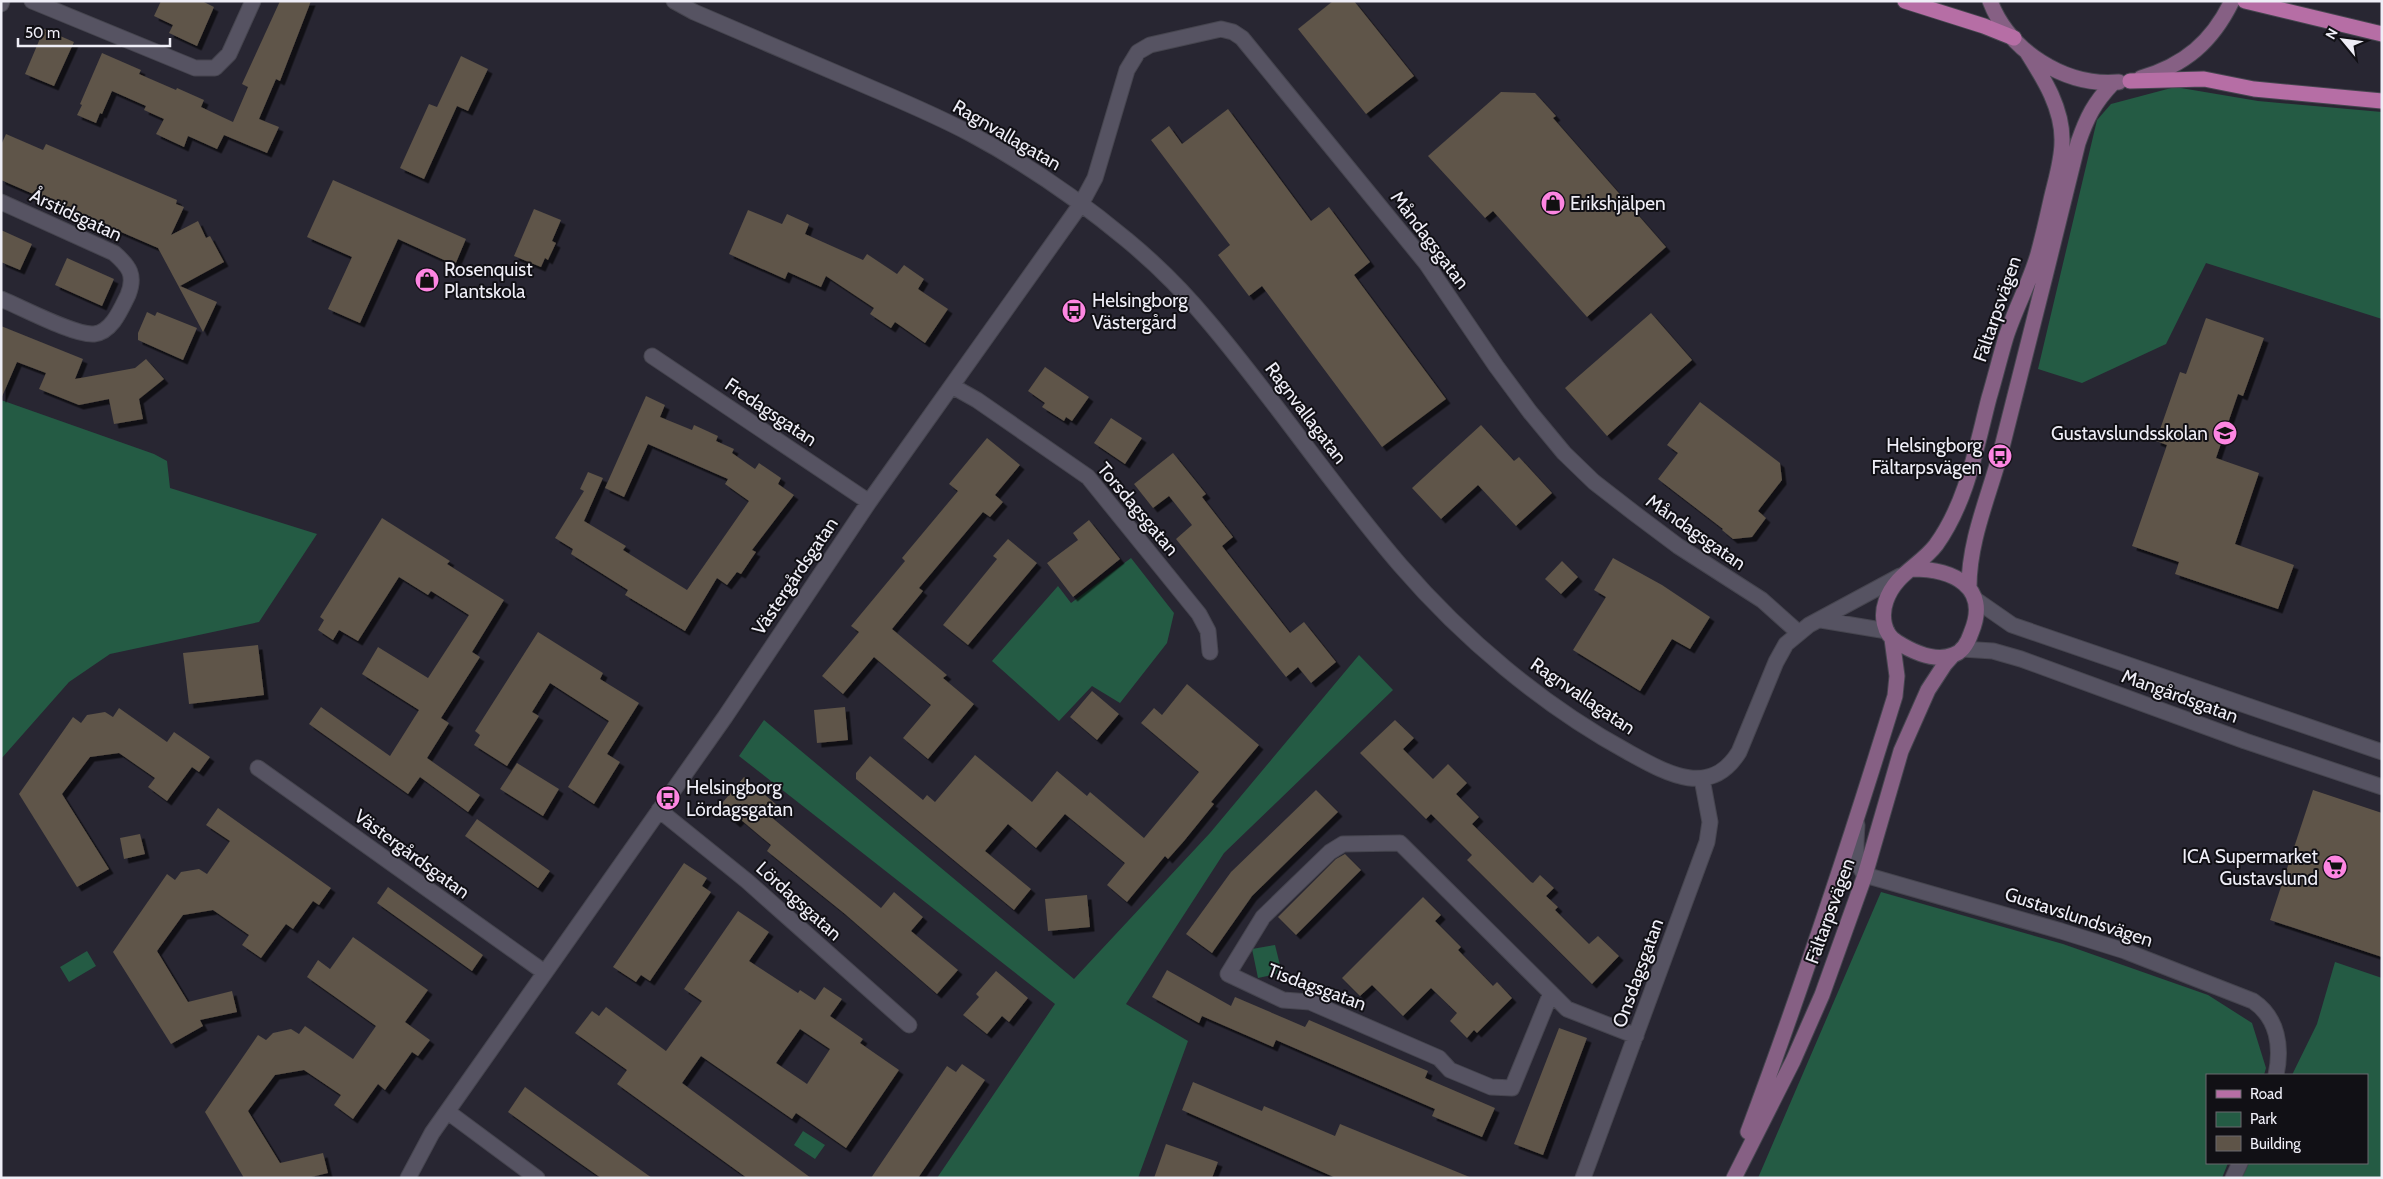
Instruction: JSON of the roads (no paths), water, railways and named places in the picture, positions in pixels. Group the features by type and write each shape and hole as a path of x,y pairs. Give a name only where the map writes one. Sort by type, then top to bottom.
{"main road":[{"path":"1905,1 1984,26 2014,38"},
{"path":"1990,1 2005,28 2027,52 2053,69 2082,80 2113,83 2204,79 2254,89 2382,101"},
{"path":"2130,81 2166,71 2197,50 2221,22 2232,1"},
{"path":"2245,1 2382,34"},
{"name":"Fältarpsvägen","path":"1906,573 1936,545 1958,508 1968,479 2006,336 2038,255 2062,142 2058,114 2048,86 2027,52"},
{"name":"Fältarpsvägen","path":"1972,594 1969,572 1976,535 2000,456 2078,143 2086,118 2096,101 2113,83"},
{"path":"1906,573 1945,573 1962,580 1972,594 1976,619 1970,635 1958,652 1943,657 1924,655 1889,635 1884,612 1886,602 1906,573"},
{"name":"Fältarpsvägen","path":"1731,1178 1784,1037 1857,819 1895,696 1897,676 1889,635"},
{"name":"Fältarpsvägen","path":"1734,1178 1793,1062 1822,995 1865,875 1901,751 1928,690 1945,664 1958,652"}],"street":[{"path":"32,1 195,68 214,68 229,54 253,1"},
{"name":"Ragnvallagatan","path":"674,1 694,12 969,132 1020,162 1081,204 1129,242 1168,277 1206,318 1267,392 1362,519 1401,566 1454,622 1545,698 1613,744 1657,768 1689,778 1702,779"},
{"name":"Måndagsgatan","path":"1081,204 1095,178 1127,70 1138,52 1142,48 1158,42 1221,29 1238,35 1251,47 1426,263 1496,366 1530,412 1564,453 1594,482 1634,513 1685,551 1762,600 1799,633"},
{"name":"Årstidsgatan","path":"1,202 114,253 126,263 130,271 132,285 121,310 110,325 95,334 80,332 1,299"},
{"name":"Västergårdsgatan","path":"408,1178 432,1133 725,717 869,502 1081,204"},
{"name":"Fredagsgatan","path":"652,356 869,502"},
{"name":"Torsdagsgatan","path":"952,386 977,400 1088,477 1199,614 1208,631 1210,652"},
{"path":"1702,779 1722,772 1740,752 1778,656 1786,644 1799,633 1906,573"},
{"name":"Mangårdsgatan","path":"1972,594 2012,625 2382,752"},
{"path":"1821,620 1889,635"},
{"name":"Mangårdsgatan","path":"1958,652 1993,651 2021,659 2245,741 2382,787"},
{"name":"Västergårdsgatan","path":"258,768 544,972"},
{"name":"Onsdagsgatan","path":"1583,1178 1707,842 1710,822 1702,779"},
{"name":"Lördagsgatan","path":"659,810 747,881 909,1025"},
{"path":"1857,819 1855,854 1858,866 1865,875"},
{"name":"Tisdagsgatan","path":"1551,993 1512,1088 1491,1087 1450,1070 1439,1058 1310,1002 1283,1000 1228,974 1263,917 1330,852 1343,844 1400,843 1551,993 1567,1009 1636,1036"},
{"name":"Gustavslundsvägen","path":"1865,875 2061,930 2134,955 2253,1001 2266,1011 2275,1028 2279,1056 2276,1074"},
{"path":"448,1112 537,1178"},
{"path":"2233,1178 2240,1164"}],"place":[{"name":"Erikshjälpen","path":"1553,203"},
{"name":"Rosenquist Plantskola","path":"427,280"},
{"name":"Helsingborg Västergård","path":"1074,311"},
{"name":"Gustavslundsskolan","path":"2225,433"},
{"name":"Helsingborg Fältarpsvägen","path":"2000,456"},
{"name":"Helsingborg Lördagsgatan","path":"668,798"},
{"name":"ICA Supermarket Gustavslund","path":"2335,867"}]}
